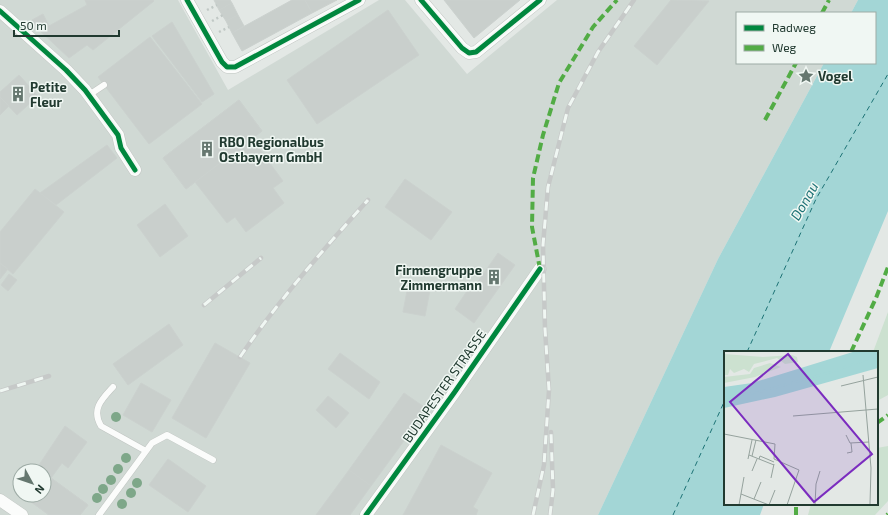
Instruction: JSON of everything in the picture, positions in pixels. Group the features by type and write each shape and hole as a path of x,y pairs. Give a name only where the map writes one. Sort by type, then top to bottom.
{"street":[{"path":"187,0 222,62 227,66 235,67 359,0"},
{"path":"421,0 462,48 469,53 476,52 540,0"},
{"path":"0,11 66,70 89,95 118,135 121,148 135,170"},
{"name":"BUDAPESTER STRASSE","path":"366,515 454,393 540,269"},
{"path":"0,500 22,515"}],"lane":[{"path":"89,95 104,85"},
{"path":"113,387 98,403 97,419 101,426 146,451"},
{"path":"99,515 152,443 167,435 213,460"}],"path":[{"path":"202,13 217,5"},
{"path":"207,24 223,15"},
{"path":"213,35 229,27"}],"shaded area":[{"path":"0,0 178,0 228,90 379,0 405,0 467,74 557,0 858,0 852,12 736,12 736,64 823,64 718,259 598,515 0,515"}],"green space":[{"path":"888,312 888,395 878,400 878,351 873,351"},
{"path":"888,446 888,501 875,515 808,515 811,505 878,505 878,448"}],"water":[{"name":"Donau","path":"858,0 888,0 888,211 829,351 724,351 724,505 764,505 760,515 598,515 718,259 823,64 876,64 876,12 852,12"}],"building":[{"path":"85,0 154,1 93,50 87,45 69,58 37,28 32,20 43,14 49,26 87,5"},
{"path":"214,0 230,0 232,3 219,10"},
{"path":"292,0 305,0 312,13 242,51 232,33"},
{"path":"305,0 337,0 312,13"},
{"path":"444,0 520,0 474,38"},
{"path":"671,0 709,1 657,65 634,46"},
{"path":"232,3 238,15 226,21 219,10"},
{"path":"388,10 419,55 317,124 287,80"},
{"path":"238,15 244,26 232,33 226,21"},
{"path":"172,22 214,94 202,102 152,36"},
{"path":"150,37 202,104 149,144 98,77"},
{"name":"Petite Fleur","path":"19,75 38,96 17,115 0,97 0,92"},
{"path":"0,97 9,106 0,115"},
{"name":"RBO Regionalbus Ostbayern GmbH","path":"239,100 262,131 186,189 163,158"},
{"name":"RBO Regionalbus Ostbayern GmbH","path":"239,100 262,131 252,139 283,181 273,188 284,203 246,232 235,217 227,223 195,182 186,189 163,158"},
{"path":"107,145 117,158 56,205 40,193"},
{"path":"405,179 452,212 431,240 385,207"},
{"path":"35,189 64,212 13,274 0,263 0,232"},
{"path":"165,204 188,236 160,257 137,225"},
{"name":"Firmengruppe Zimmermann","path":"498,253 515,265 474,323 455,309 469,288 472,290"},
{"path":"0,263 8,269 0,279"},
{"path":"9,274 17,280 8,291 1,285"},
{"path":"408,286 430,290 425,316 403,312"},
{"path":"169,324 183,345 128,385 113,364"},
{"path":"215,343 250,363 206,438 172,418"},
{"path":"340,353 380,382 369,399 328,369"},
{"path":"141,383 171,400 152,432 123,415"},
{"path":"404,393 427,409 371,486 349,470"},
{"path":"328,396 349,413 336,428 316,410"},
{"path":"65,426 87,442 68,468 62,463 52,477 52,463 40,463"},
{"path":"441,445 492,473 473,507 478,510 476,515 403,515"},
{"path":"168,459 206,486 188,512 149,485"},
{"path":"349,470 371,486 350,515 316,515"},
{"path":"52,479 88,505 80,515 49,515 33,503 52,503"},
{"path":"52,479 88,505 80,515 49,515 33,503 52,503"}],"ferry route":[{"path":"747,351 816,199 888,74"},
{"path":"673,515 724,402"}],"railway":[{"path":"533,515 544,465 549,390 545,329 543,245 548,187 568,108 598,52 634,0"},
{"path":"240,357 285,296 317,257 368,200"},
{"path":"204,305 261,258"},
{"path":"0,391 49,376"},
{"path":"550,515 553,490 551,432"}],"marked path":[{"path":"540,269 532,227 533,178 543,135 559,83 593,27 617,0"},
{"path":"823,12 829,0"},
{"path":"765,120 795,64"},
{"path":"851,351 876,298 888,267"},
{"path":"878,422 888,415"},
{"path":"796,505 796,515"}],"cycle path":[{"path":"187,0 222,62 227,67 235,67 359,0"},
{"path":"421,0 462,48 469,53 476,52 540,0"},
{"path":"0,11 66,70 85,90 118,135 121,148 135,170"},
{"path":"366,515 454,393 540,269"}],"place":[{"name":"Vogel","path":"806,76"},
{"name":"Petite Fleur","path":"18,94"},
{"name":"RBO Regionalbus Ostbayern GmbH","path":"207,149"},
{"name":"Firmengruppe Zimmermann","path":"494,277"}]}
